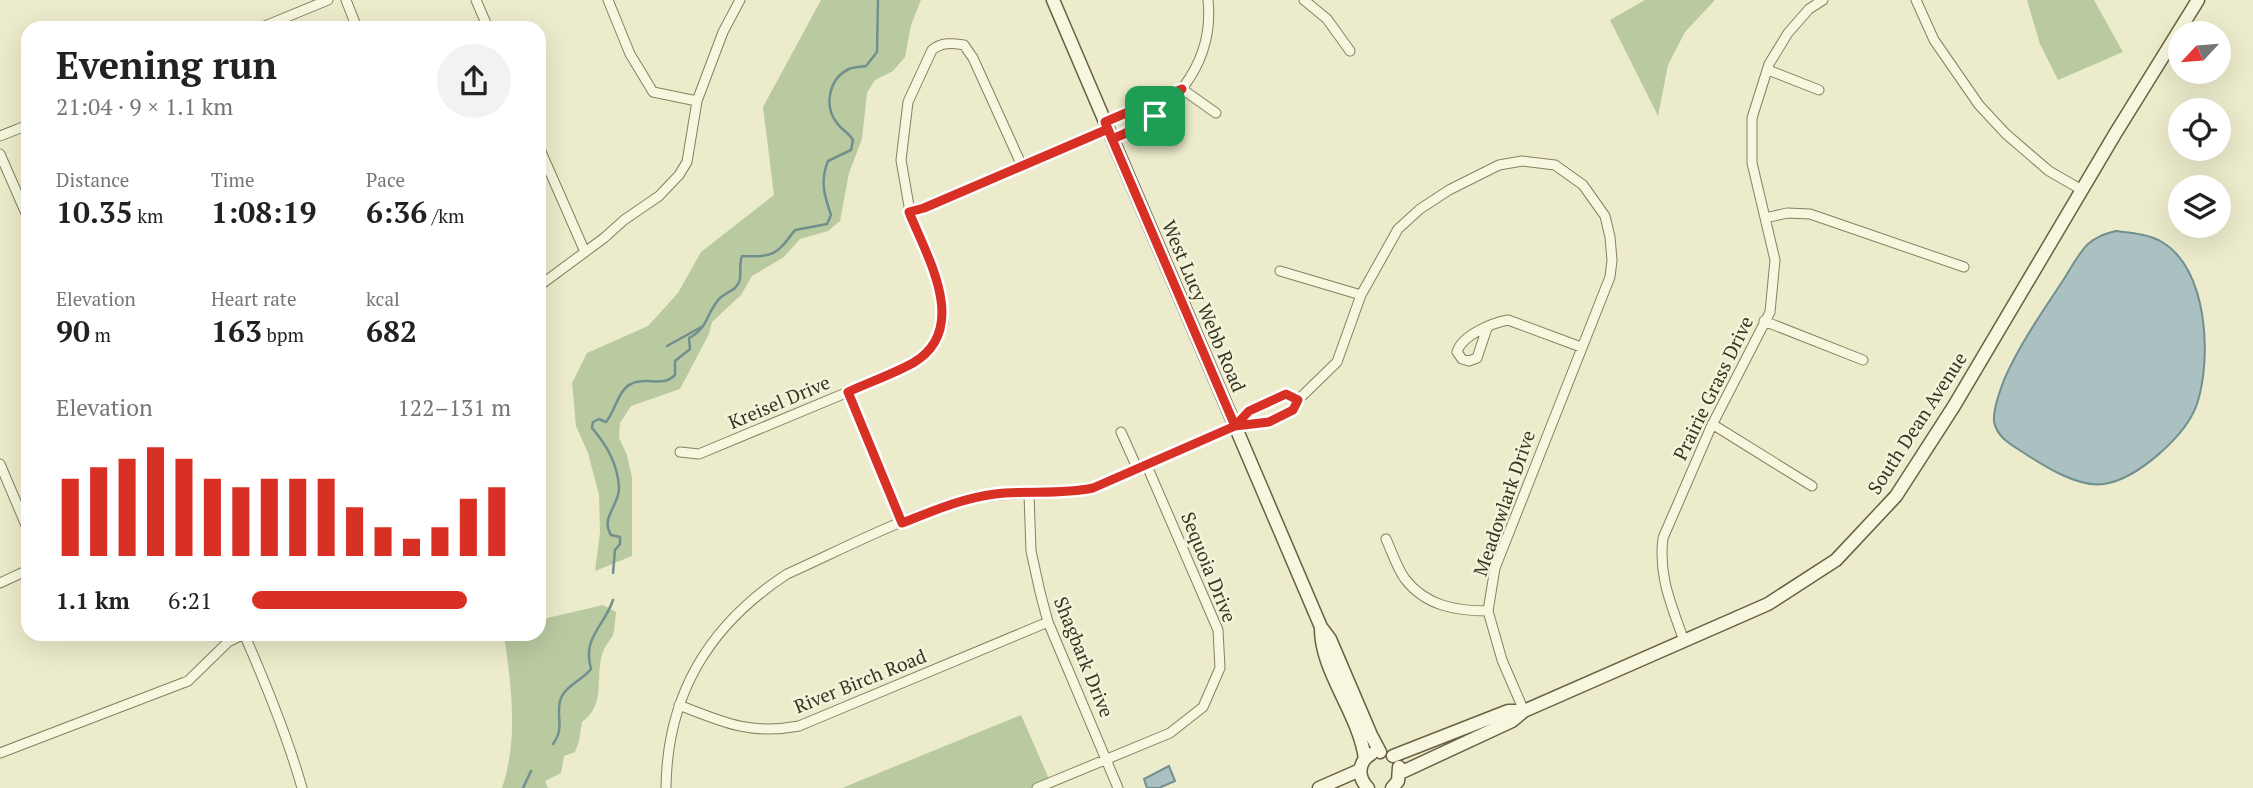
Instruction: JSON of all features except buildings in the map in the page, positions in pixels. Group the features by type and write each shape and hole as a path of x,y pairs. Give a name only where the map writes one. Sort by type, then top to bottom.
{"street":[{"path":"277,21 328,0"},
{"path":"346,0 354,21"},
{"path":"476,0 485,21"},
{"path":"608,0 630,54 653,92 697,101"},
{"path":"546,281 659,196 679,175 687,162 697,101 723,32 740,0"},
{"name":"West Lucy Webb Road","path":"1053,0 1321,627 1330,639 1370,735 1380,751"},
{"path":"1108,130 1132,130 1155,116 1182,89 1202,55 1209,25 1208,0"},
{"path":"1304,0 1327,19 1350,51"},
{"name":"Prairie Grass Drive","path":"1684,642 1662,578 1663,538 1712,424 1770,312 1775,260 1752,163 1752,118 1768,70 1788,33 1809,9 1823,0"},
{"path":"1916,0 1934,40 1979,105 2006,134 2049,171 2082,190"},
{"name":"South Dean Avenue","path":"1396,783 1512,721 1524,711 1768,604 1836,560 1896,496 1954,406 2198,0"},
{"name":"Kreisel Drive","path":"680,452 699,454 848,392 915,362 934,344 943,323 941,293 909,212 901,160 908,102 932,50 946,43 964,46 973,58 1022,166"},
{"path":"1768,70 1819,90"},
{"path":"909,212 1108,130 1182,89"},
{"path":"1182,89 1216,113"},
{"path":"0,136 21,128"},
{"path":"0,154 21,202"},
{"name":"Meadowlark Drive","path":"1235,426 1269,422 1293,410 1298,400 1337,362 1362,295 1398,229 1420,209 1449,190 1499,165 1522,161 1555,165 1570,174 1595,200 1605,216 1612,260 1610,277 1495,568 1488,611 1502,660 1524,711"},
{"path":"546,163 585,252"},
{"path":"1765,218 1810,214 1964,267"},
{"path":"1280,271 1362,295"},
{"path":"1488,328 1497,322 1508,320 1581,347"},
{"path":"1765,321 1863,360"},
{"path":"848,392 902,523"},
{"path":"666,788 666,755 679,705 705,651 724,627 764,589 787,574 948,505 997,494 1071,493 1093,488 1235,426 1249,411 1286,394 1298,400"},
{"path":"1712,424 1812,486"},
{"name":"Sequoia Drive","path":"1037,788 1170,733 1203,706 1220,668 1218,630 1142,468 1121,432"},
{"path":"0,464 21,514"},
{"name":"Shagbark Drive","path":"1029,494 1031,551 1048,622 1118,788"},
{"path":"1385,539 1405,578 1424,597 1451,609 1488,611"},
{"path":"0,583 21,573"},
{"name":"River Birch Road","path":"679,705 721,722 751,729 774,730 799,726 1048,622"},
{"name":"West Lucy Webb Road","path":"1321,627 1321,643 1356,727 1365,788"},
{"path":"0,753 188,681 230,641"},
{"path":"247,641 275,708 302,788"},
{"name":"South Dean Avenue","path":"1393,756 1508,711 1524,711"},
{"path":"1319,788 1362,765 1373,752 1380,751 1393,756 1398,762 1396,783"}],"green space":[{"path":"821,0 921,0 911,25 905,57 893,71 875,80 867,93 862,139 849,173 840,221 828,231 800,239 784,257 752,276 741,295 712,322 709,334 680,389 631,406 620,423 619,438 627,455 632,478 632,556 595,571 600,532 599,495 588,453 576,426 572,383 587,353 648,326 678,293 701,252 774,195 763,107"},
{"path":"1645,0 1715,0 1685,32 1668,65 1658,116 1610,20"},
{"path":"2027,0 2094,0 2123,52 2058,80 2040,44"},
{"path":"603,605 616,612 614,632 601,659 595,706 582,722 575,752 564,756 561,773 545,781 548,788 502,788 512,731 505,641 546,641 546,618"},
{"path":"1021,715 1053,788 842,788"}],"shaded area":[{"path":"2116,231 2157,239 2177,255 2189,272 2202,316 2204,363 2197,404 2171,442 2131,474 2104,484 2094,484 2061,474 2012,445 1998,431 1994,416 2004,380 2016,355 2078,257 2095,239"},
{"path":"1169,766 1175,781 1159,788 1147,788 1144,779"}],"waterway":[{"path":"613,573 615,550 620,544 620,537 611,535 608,523 618,494 618,479 610,455 592,428 593,422 599,419 606,422 623,391 631,384 665,381 675,375 675,361 690,349 689,338 704,325 720,298 739,283 742,256 774,253 795,230 827,224 831,215 824,188 828,161 851,150 853,140 833,116 830,94 836,79 851,68 866,66 877,52 878,0"},
{"path":"667,346 703,326"},
{"path":"553,744 559,733 559,707 562,696 591,669 589,649 613,600"},
{"path":"523,788 531,771"}],"route":[{"path":"1155,116 1112,139 1108,129 909,212 941,293 943,323 934,344 915,362 848,392 902,523 948,505 997,494 1071,493 1093,488 1235,426 1269,422 1293,410 1298,400 1286,394 1249,411 1235,426 1153,235 1112,139 1108,129 1105,122 1182,89 1155,116"}]}
